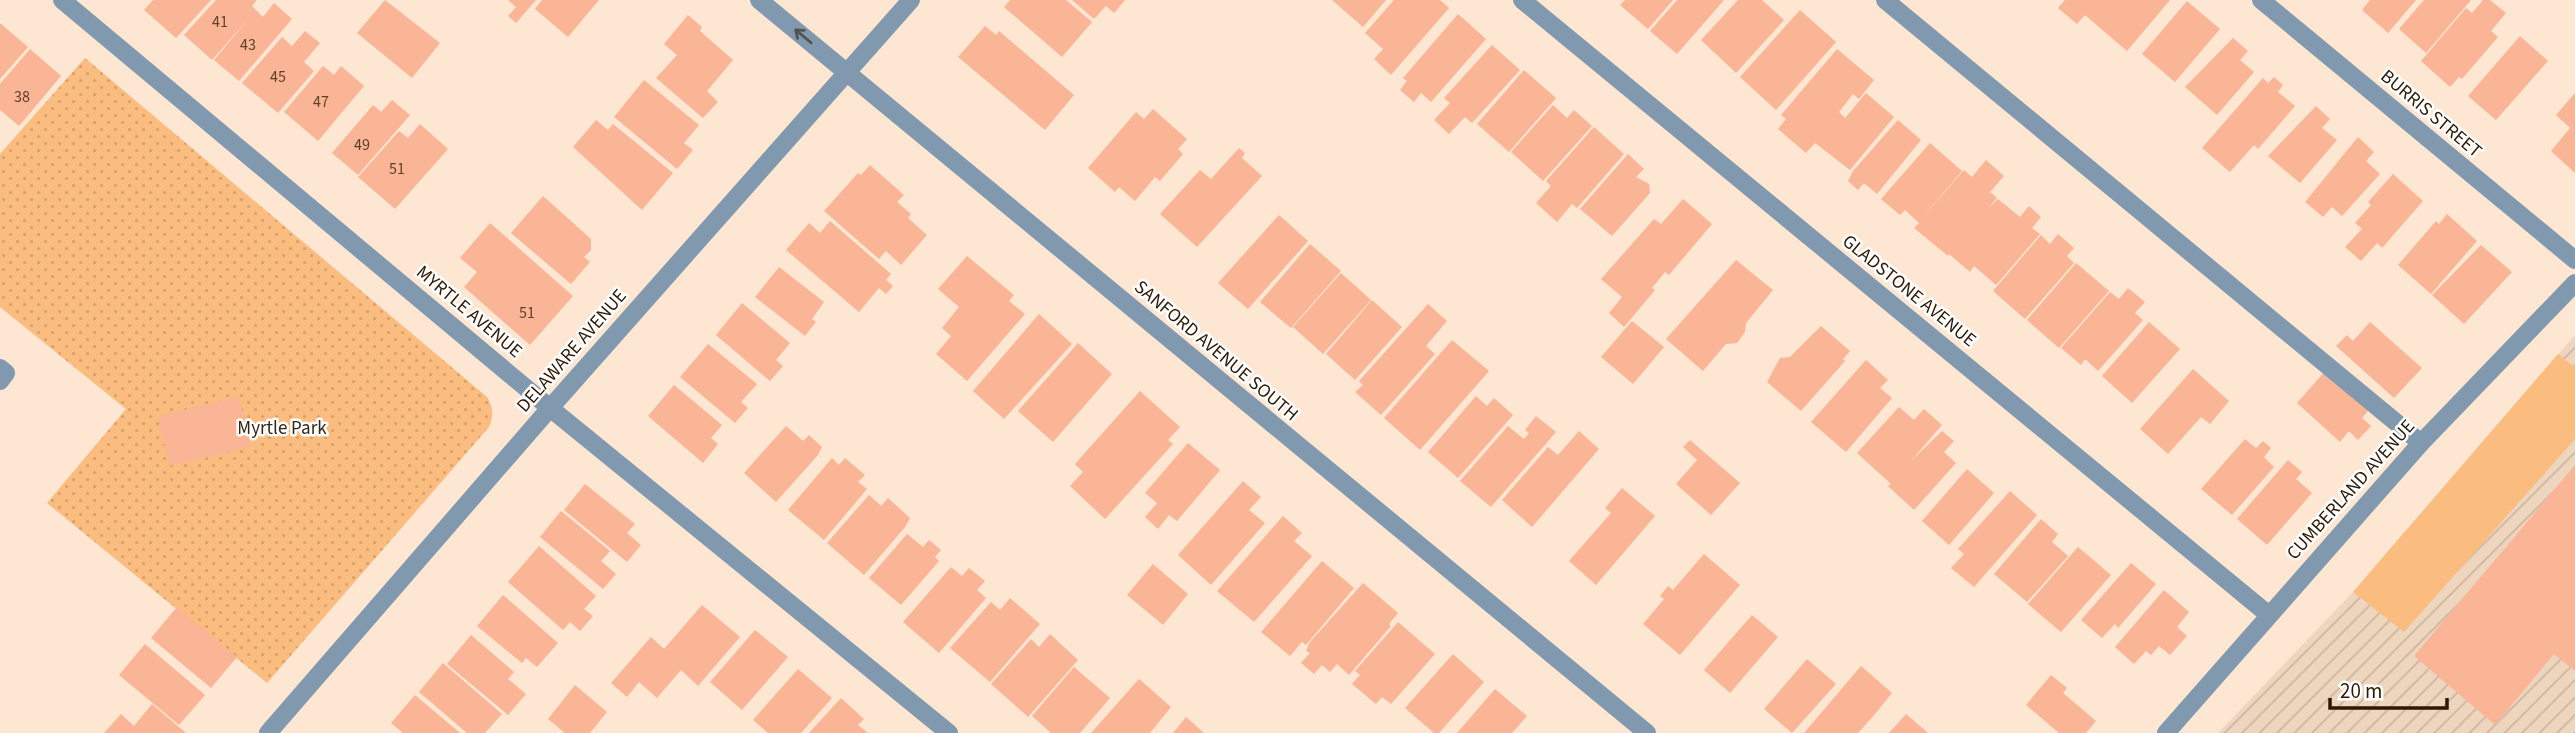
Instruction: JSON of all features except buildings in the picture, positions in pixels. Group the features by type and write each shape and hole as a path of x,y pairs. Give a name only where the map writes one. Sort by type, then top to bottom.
{"street":[{"name":"MYRTLE AVENUE","path":"62,0 550,408 949,733"},
{"name":"SANFORD AVENUE SOUTH","path":"759,0 1647,733"},
{"name":"DELAWARE AVENUE","path":"268,733 550,408 911,0"},
{"name":"GLADSTONE AVENUE","path":"1522,0 2269,615"},
{"path":"1885,0 2421,443"},
{"name":"BURRIS STREET","path":"2261,0 2575,260"},
{"name":"CUMBERLAND AVENUE","path":"2166,733 2421,443 2575,283"},
{"path":"0,368 6,373 0,381"}],"shaded area":[{"path":"2575,335 2575,733 2218,733 2353,592"}],"green space":[{"name":"Myrtle Park","path":"85,58 487,397 491,404 489,427 267,683 47,503 126,409 0,307 0,154"},
{"path":"2558,354 2575,367 2575,439 2404,632 2353,592"}]}
